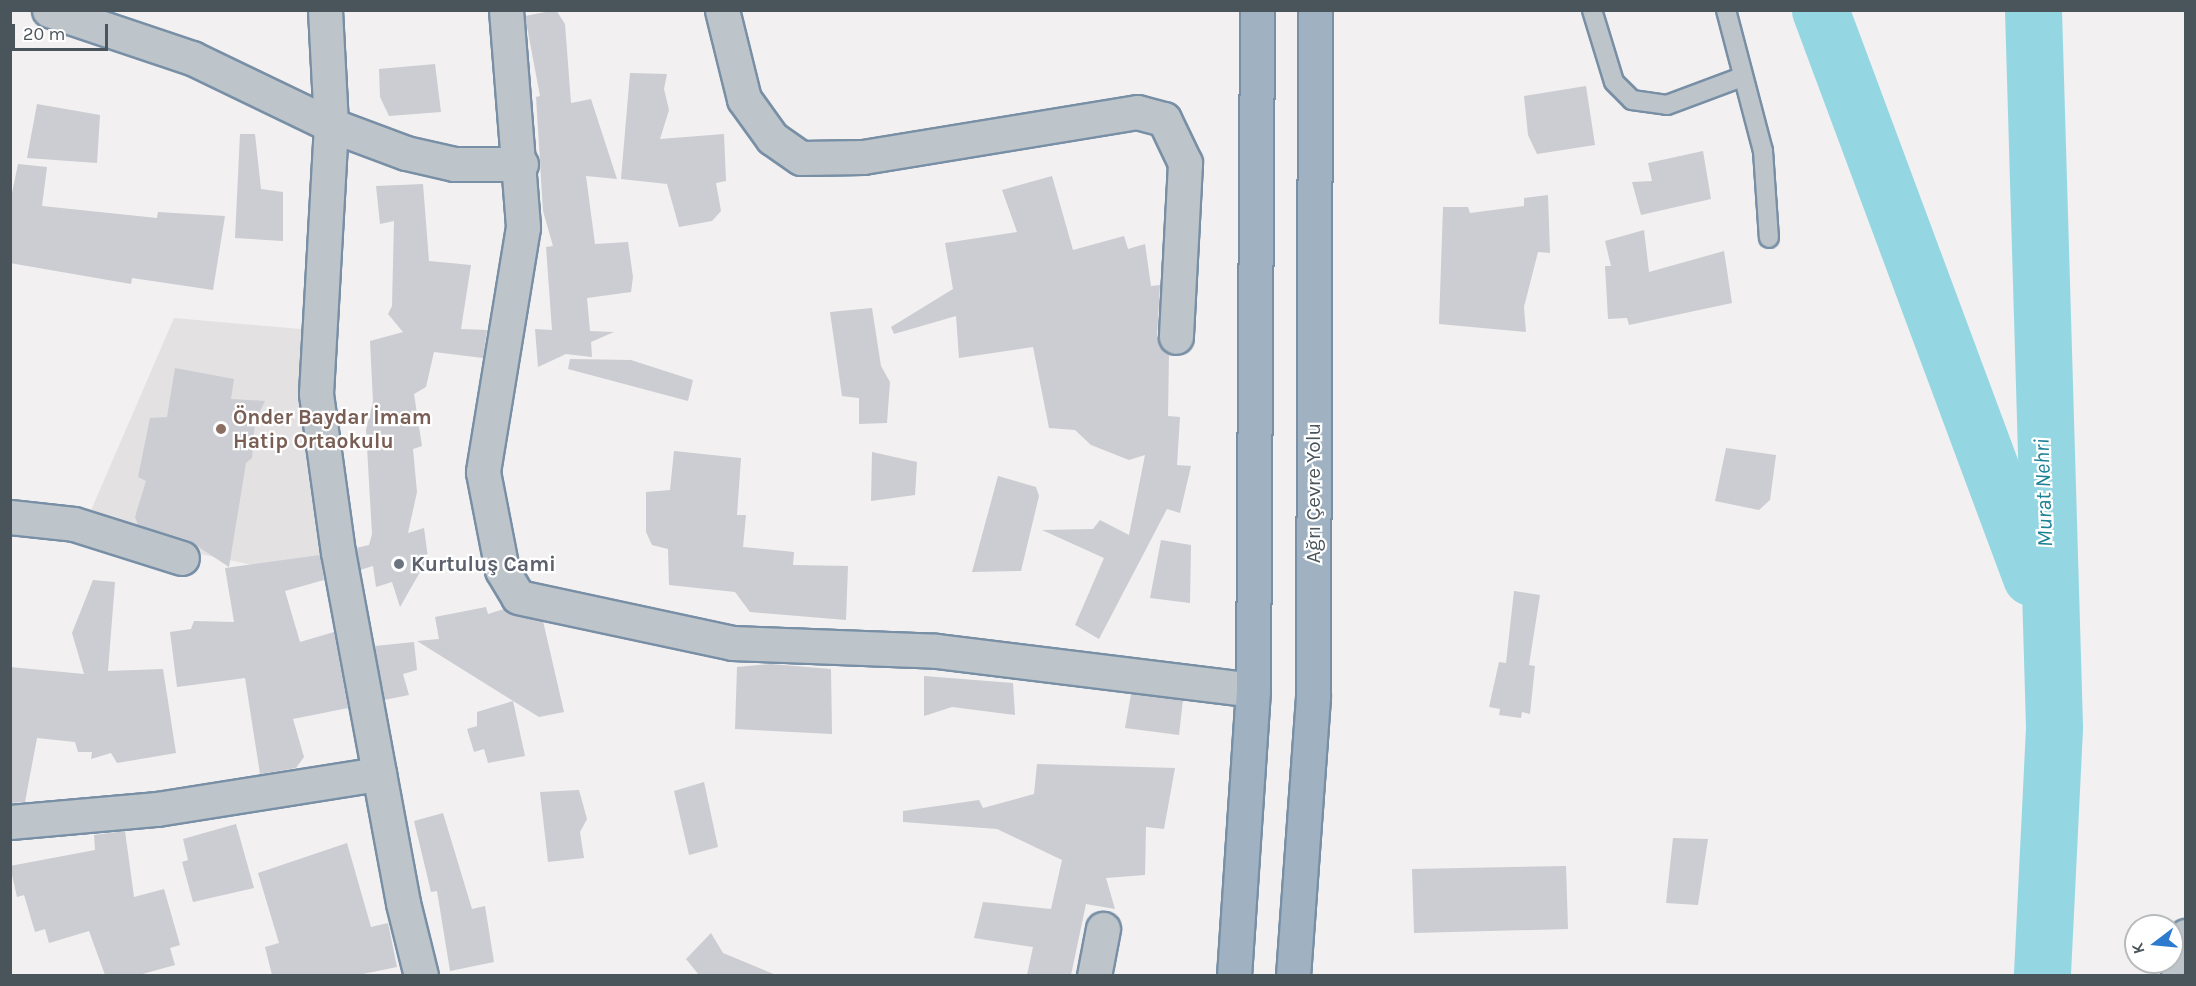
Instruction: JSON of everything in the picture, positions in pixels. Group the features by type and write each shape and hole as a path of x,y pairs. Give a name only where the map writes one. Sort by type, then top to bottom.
{"highway":[{"path":"1234,975 1253,690 1257,10"},
{"name":"Ağrı Çevre Yolu","path":"1293,975 1313,694 1315,10"}],"street":[{"path":"49,10 192,58 331,124 454,164 521,164"},
{"path":"325,10 331,124 316,394 379,774 421,975"},
{"path":"506,10 521,164 523,226 483,472 502,570 518,597 732,643 936,651 1253,690"},
{"path":"722,10 744,99 772,138 801,158 863,157 1137,112 1164,119 1185,163 1176,336"},
{"path":"10,517 74,524 182,558"},
{"path":"10,822 157,809 379,774"},
{"path":"1094,975 1103,929"},
{"path":"2178,975 2186,936"}],"lane":[{"path":"1592,10 1614,82 1637,103 1667,105 1742,77"},
{"path":"1726,10 1763,151 1769,238"}],"shaded area":[{"name":"Önder Baydar İmam Hatip Ortaokulu","path":"174,318 312,330 323,580 83,529"}],"building":[{"path":"556,10 565,24 571,103 591,99 617,179 586,176 595,244 628,242 633,277 631,292 587,298 590,331 614,332 591,342 592,357 566,354 538,367 535,329 552,330 546,247 553,246 543,211 536,97 540,96 525,16"},
{"path":"435,64 441,112 389,116 380,97 379,69"},
{"path":"630,73 667,74 664,89 669,110 660,139 724,134 726,181 716,183 721,211 712,221 679,227 667,184 621,179"},
{"path":"1586,86 1595,145 1537,154 1528,135 1524,96"},
{"path":"37,104 100,115 97,163 27,158"},
{"path":"240,134 255,134 261,189 283,192 283,241 235,238"},
{"path":"1703,151 1711,199 1641,215 1632,182 1652,181 1648,163"},
{"path":"18,164 47,167 42,206 157,218 158,212 225,216 213,290 132,278 131,284 10,263 10,203"},
{"path":"1052,176 1073,250 1124,236 1128,249 1145,244 1151,286 1160,285 1157,336 1169,354 1168,416 1180,417 1177,465 1191,466 1180,513 1167,509 1099,639 1075,625 1104,558 1042,530 1093,529 1100,520 1129,535 1145,455 1129,460 1091,445 1075,430 1049,428 1033,347 959,358 956,316 894,334 891,327 953,289 945,243 1017,232 1002,190"},
{"path":"423,184 429,261 471,265 461,329 487,330 483,358 434,352 426,387 414,394 422,446 413,449 417,492 408,533 424,528 428,558 400,607 392,582 376,587 373,566 360,570 356,548 369,545 372,534 366,430 373,402 370,341 403,332 388,314 392,306 394,221 380,224 376,186"},
{"path":"1548,195 1550,253 1538,252 1524,307 1526,332 1439,324 1443,207 1468,207 1470,213 1524,206 1524,198"},
{"path":"1644,230 1649,272 1724,251 1732,303 1629,325 1627,318 1608,319 1605,266 1611,266 1605,241"},
{"path":"872,308 881,366 890,382 887,423 859,424 859,398 842,396 830,312"},
{"path":"570,359 631,360 693,380 688,401 568,369"},
{"path":"175,368 234,379 231,399 265,401 255,421 252,458 246,463 229,567 188,540 138,525 135,517 146,481 138,477 150,418 167,417"},
{"path":"1726,448 1776,455 1770,500 1759,510 1715,501"},
{"path":"674,451 741,458 737,515 746,515 743,547 794,552 793,565 848,566 846,620 750,612 735,592 669,585 668,549 652,545 646,532 646,492 670,490"},
{"path":"872,452 917,462 915,495 871,501"},
{"path":"998,476 1036,487 1039,496 1021,571 972,572"},
{"path":"1161,540 1191,545 1190,603 1150,598"},
{"path":"320,555 324,580 285,591 300,642 334,632 348,708 293,719 304,757 296,768 260,774 245,678 177,687 170,632 191,629 194,621 234,622 225,568"},
{"path":"93,580 115,582 108,671 163,669 176,753 117,763 111,753 91,759 92,752 78,752 75,742 37,738 25,802 10,803 10,667 84,674 72,633"},
{"path":"1514,591 1540,595 1529,665 1535,666 1530,714 1522,712 1521,718 1499,715 1500,709 1489,707 1499,662 1506,663"},
{"path":"486,607 488,614 504,609 543,621 564,712 539,717 417,641 439,639 435,617"},
{"path":"414,642 417,670 403,674 409,695 384,700 375,646"},
{"path":"771,664 831,669 832,734 735,729 737,667"},
{"path":"924,676 1013,683 1015,715 952,707 924,716"},
{"path":"1131,694 1183,700 1179,735 1125,728"},
{"path":"513,701 525,756 488,763 484,749 474,752 467,729 477,726 477,712"},
{"path":"1037,764 1175,768 1164,829 1146,827 1145,875 1106,878 1115,909 1086,904 1071,975 1027,975 1033,947 974,938 983,902 1051,909 1062,860 997,829 903,822 903,811 979,800 983,808 1034,794"},
{"path":"704,782 718,847 689,855 674,791"},
{"path":"579,790 587,819 580,832 584,858 548,862 540,792"},
{"path":"443,813 472,909 485,906 494,962 450,971 437,891 431,892 414,821"},
{"path":"236,824 254,888 193,902 182,862 188,860 183,839"},
{"path":"125,831 134,897 164,889 180,945 170,948 175,965 139,975 105,975 89,931 49,943 45,929 35,932 24,895 17,897 10,866 95,850 94,835"},
{"path":"1673,838 1708,839 1698,905 1666,903"},
{"path":"347,843 371,927 388,923 397,967 358,975 272,975 265,947 279,943 258,873"},
{"path":"1566,866 1568,929 1414,933 1412,869"},
{"path":"711,933 723,953 776,975 699,975 686,959"}],"waterway":[{"path":"1820,10 2031,577"},
{"name":"Murat Nehri","path":"2033,10 2054,728 2042,976"}],"place":[{"name":"Önder Baydar İmam Hatip Ortaokulu","path":"221,429"},
{"name":"Kurtuluş Cami","path":"399,564"}]}
